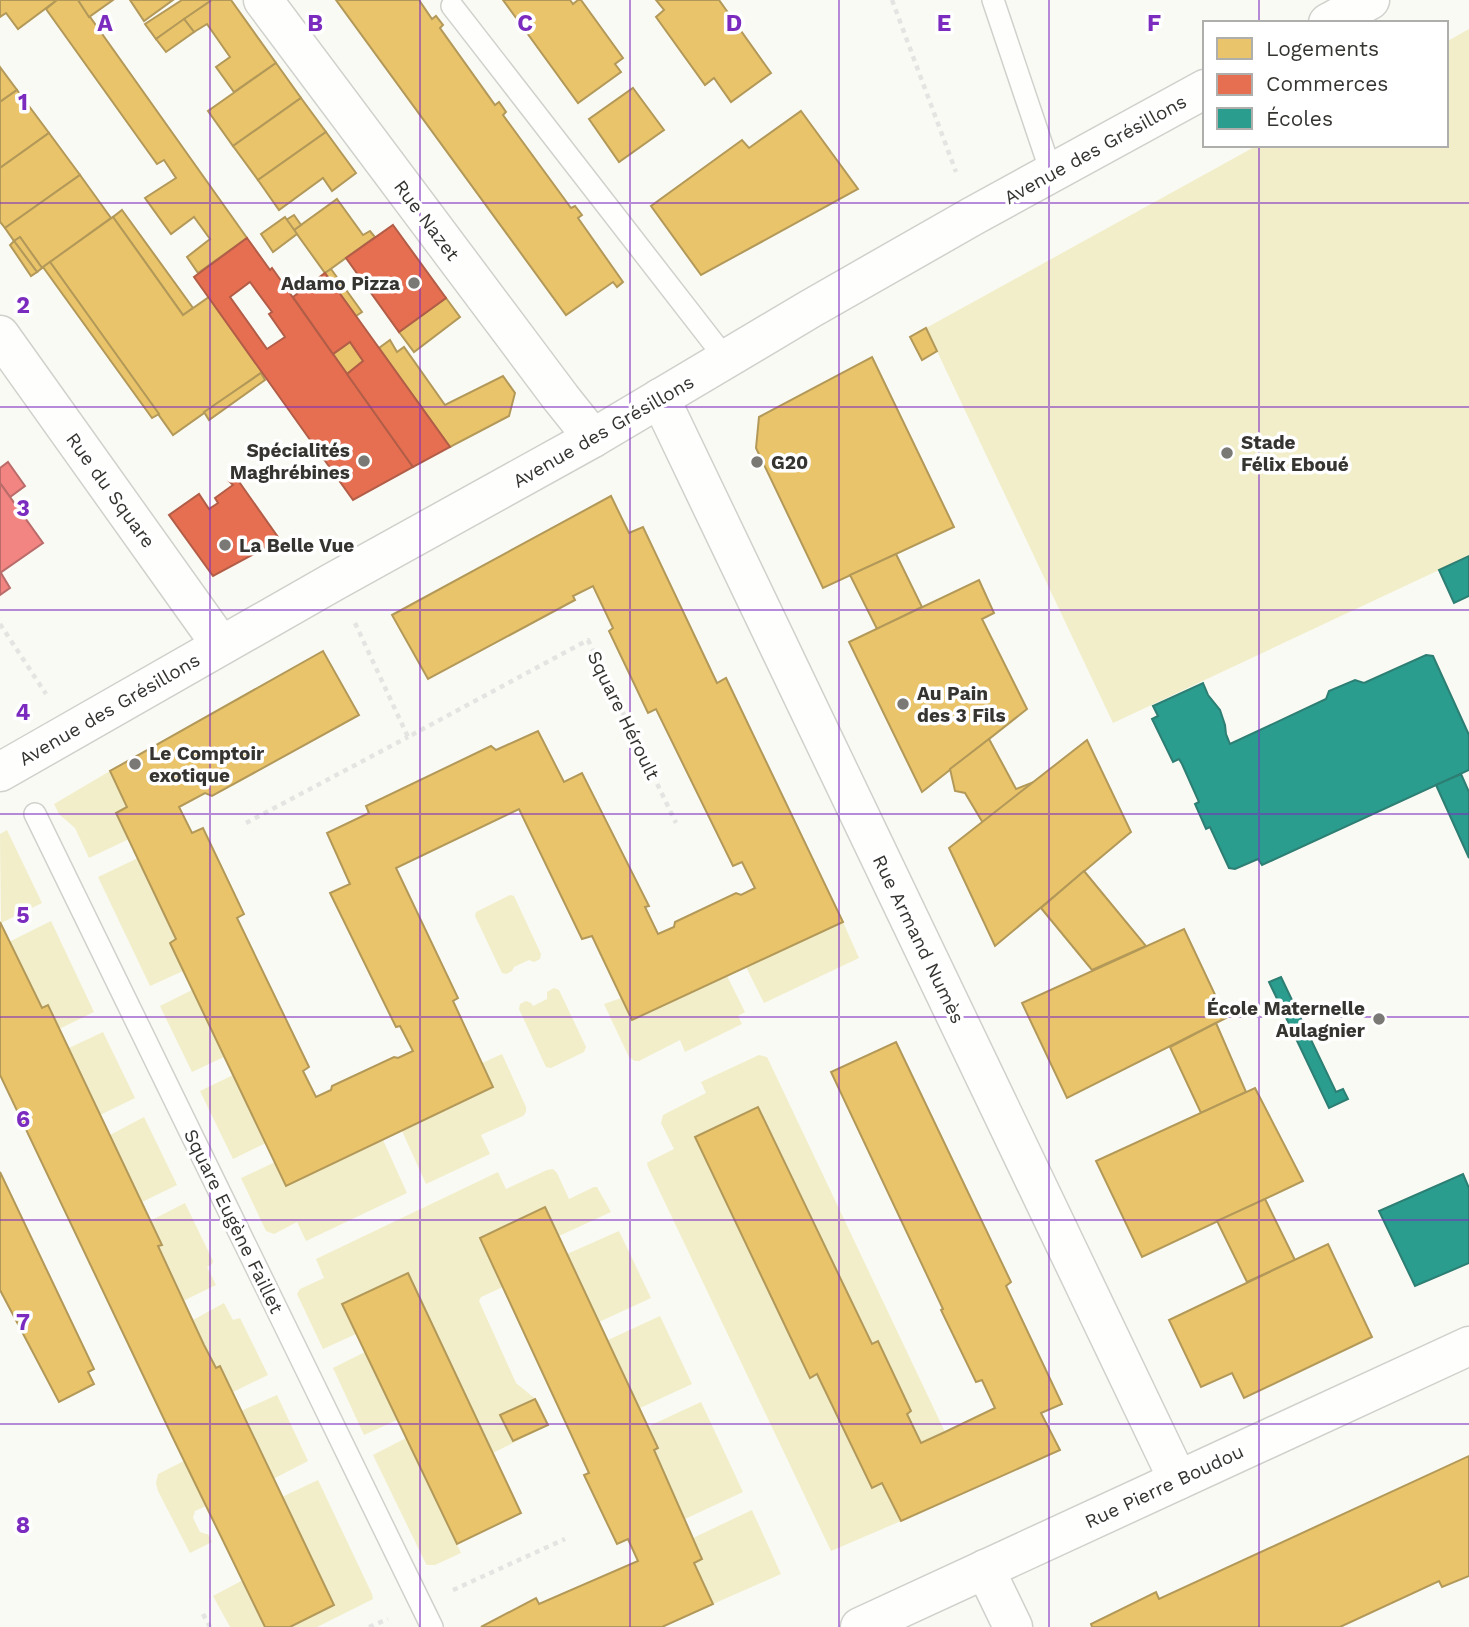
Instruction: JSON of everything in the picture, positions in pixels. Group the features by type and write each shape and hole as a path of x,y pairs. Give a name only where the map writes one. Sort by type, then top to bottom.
{"street":[{"name":"Rue Nazet","path":"263,0 593,438"},
{"path":"1332,21 1370,0"},
{"name":"Avenue des Grésillons","path":"0,772 221,645 593,438 973,216 1203,90"},
{"name":"Rue du Square","path":"0,335 221,645"},
{"name":"Rue Armand Numès","path":"660,398 1178,1479"},
{"name":"Rue Pierre Boudou","path":"859,1627 1469,1346"},
{"path":"985,1569 1013,1627"}],"lane":[{"path":"993,0 1051,172"},
{"path":"452,6 726,359"},
{"name":"Square Eugène Faillet","path":"35,814 432,1627"}],"path":[{"path":"892,0 973,216"},
{"path":"333,582 408,737"},
{"path":"0,625 70,731"},
{"name":"Square Héroult","path":"246,823 588,640 676,823"},
{"path":"369,1627 565,1539"},
{"path":"203,1614 210,1627"}],"shaded area":[{"name":"Stade Félix Eboué","path":"1469,29 1469,556 1113,723 926,328 1254,147 1448,147 1448,41"},
{"path":"110,771 127,807 116,813 129,839 89,858 75,828 59,814 54,804"},
{"path":"7,830 42,903 1,923 0,834"},
{"path":"138,858 176,939 170,943 183,971 150,986 98,877"},
{"path":"510,895 514,896 541,954 540,959 534,962 529,960 506,974 502,973 475,916 476,912"},
{"path":"51,921 94,1012 59,1029 48,1005 42,1008 9,942"},
{"path":"843,922 859,958 764,1003 746,967"},
{"path":"727,976 745,1012 738,1016 742,1024 685,1052 680,1040 639,1061 629,1057 604,1004 621,998 632,1020"},
{"path":"554,988 559,990 586,1047 584,1052 551,1068 546,1067 519,1009 520,1004 526,1001 533,1006 547,999 547,992"},
{"path":"192,990 224,1057 192,1072 160,1006"},
{"path":"103,1032 135,1098 100,1115 69,1048"},
{"path":"502,1054 526,1112 523,1116 481,1135 490,1154 426,1184 402,1131 492,1087 482,1063"},
{"path":"759,1055 768,1059 945,1432 921,1443 907,1414 911,1411 878,1342 872,1344 758,1108 695,1138 810,1377 817,1374 872,1487 882,1483 901,1521 831,1551 647,1163 674,1149 661,1123 663,1115 706,1093 701,1082"},
{"path":"233,1075 266,1143 233,1159 200,1091"},
{"path":"144,1117 177,1185 142,1202 110,1135"},
{"path":"383,1140 407,1193 306,1241 297,1222 274,1234 266,1231 241,1178 275,1162 287,1186"},
{"path":"553,1169 569,1199 597,1187 611,1212 559,1236 545,1207 480,1238 503,1287 481,1297 479,1301 516,1383 538,1401 549,1425 493,1453 408,1273 342,1304 356,1334 323,1349 297,1294 300,1289 324,1278 316,1259 498,1172 506,1189"},
{"path":"185,1203 213,1261 207,1267 216,1285 183,1301 158,1246 162,1244 150,1221"},
{"path":"619,1231 651,1298 599,1322 567,1254"},
{"path":"224,1303 233,1320 240,1318 268,1375 233,1392 220,1367 216,1368 193,1320"},
{"path":"660,1316 692,1384 640,1408 608,1340"},
{"path":"365,1352 397,1420 364,1435 333,1368"},
{"path":"277,1395 308,1461 273,1479 241,1411"},
{"path":"701,1402 743,1492 685,1519 654,1450 658,1448 649,1426"},
{"path":"406,1438 461,1553 435,1565 426,1564 373,1455"},
{"path":"184,1461 206,1506 195,1511 193,1518 200,1532 208,1534 212,1542 190,1553 156,1483 158,1474"},
{"path":"318,1480 373,1599 317,1627 290,1627 334,1605 282,1497"},
{"path":"752,1510 781,1574 713,1604 694,1563 702,1558 693,1538"},
{"path":"243,1580 265,1627 230,1627 213,1596"}],"building: Logements":[{"path":"0,0 57,0 18,29 6,13 0,17"},
{"path":"57,0 78,0 247,238 198,273 187,257 210,239 194,217 171,234 145,198 176,178 164,160 157,164 46,9"},
{"path":"78,0 113,0 89,17"},
{"path":"130,0 173,0 144,21"},
{"path":"182,0 212,0 156,39 145,24"},
{"path":"212,0 231,0 276,63 234,92 216,67 230,57 207,24 194,32 184,19"},
{"path":"336,0 419,0 432,19 436,16 443,25 440,28 495,105 499,102 506,112 503,115 571,208 575,206 582,215 578,218 623,282 617,287 613,282 566,315"},
{"path":"503,0 570,0 573,4 581,0 623,58 615,64 621,72 578,103"},
{"path":"656,0 719,0 771,73 731,102 714,78 705,85 656,17 664,10"},
{"path":"184,19 194,32 166,52 156,39"},
{"path":"276,63 301,98 233,146 208,111"},
{"path":"0,67 17,90 0,102"},
{"path":"633,88 664,130 619,162 589,119"},
{"path":"17,90 49,133 0,168 0,102"},
{"path":"301,98 326,132 258,180 233,146"},
{"path":"801,111 858,189 701,275 651,206 742,140 749,148"},
{"path":"326,132 356,173 332,191 323,178 279,210 258,180"},
{"path":"49,133 80,175 5,228 0,222 0,168"},
{"path":"80,175 111,218 42,268 20,237 14,241 5,228"},
{"path":"337,199 363,235 370,231 375,237 325,273 294,230"},
{"path":"122,210 193,308 183,315 113,217"},
{"path":"294,215 301,225 294,230 286,220"},
{"path":"113,217 183,315 209,297 262,372 173,435 50,262"},
{"path":"285,217 297,234 273,252 261,234"},
{"path":"20,237 42,268 37,272 14,241"},
{"path":"14,241 37,272 31,276 10,245"},
{"path":"50,262 159,414 152,418 43,267"},
{"path":"331,269 362,312 356,316 325,273"},
{"path":"446,298 460,317 414,352 399,332"},
{"path":"926,328 937,351 922,360 910,337"},
{"path":"390,340 397,352 404,347 445,405 503,376 515,393 509,416 450,447 379,348"},
{"path":"350,342 363,361 347,374 333,354"},
{"path":"872,357 954,527 823,588 756,448 759,417"},
{"path":"261,373 265,380 209,420 204,412"},
{"path":"611,496 629,533 643,527 717,683 726,678 843,922 632,1020 592,936 582,939 519,809 396,868 458,998 453,1001 493,1087 286,1186 170,943 176,939 116,813 127,807 110,771 323,651 359,715 212,796 205,793 179,807 192,833 203,828 244,914 237,918 309,1067 303,1071 316,1097 331,1090 332,1086 413,1051 400,1026 396,1027 330,893 350,884 327,833 369,813 366,806 491,746 496,750 538,731 564,782 582,773 649,906 645,907 658,934 674,927 675,922 736,893 741,895 755,888 742,862 733,866 656,709 648,713 609,631 613,628 593,586 573,596 575,600 428,679 392,615"},
{"path":"896,554 922,607 877,629 850,575"},
{"path":"979,580 994,613 982,619 1027,709 922,792 849,642"},
{"path":"989,739 1016,789 1034,782 983,823 965,793 955,791 950,769"},
{"path":"1087,740 1131,832 995,946 949,848"},
{"path":"1084,871 1146,946 1092,970 1041,908"},
{"path":"0,922 42,1008 48,1005 162,1245 158,1246 204,1345 216,1368 220,1366 334,1605 290,1627 265,1627 0,1075"},
{"path":"1184,929 1226,1018 1067,1098 1022,1003"},
{"path":"1216,1023 1246,1092 1201,1113 1170,1047"},
{"path":"896,1042 1011,1282 1006,1286 1062,1404 1041,1413 1060,1450 901,1521 882,1483 872,1488 817,1374 810,1378 695,1137 758,1107 872,1344 878,1341 911,1411 907,1414 921,1443 945,1432 995,1408 982,1380 976,1382 831,1072"},
{"path":"1255,1088 1303,1181 1142,1257 1096,1161"},
{"path":"0,1172 94,1369 88,1372 94,1384 59,1402 0,1290"},
{"path":"1265,1199 1295,1260 1247,1282 1217,1221"},
{"path":"545,1207 658,1448 654,1450 702,1559 694,1563 713,1604 662,1627 481,1627 536,1598 539,1604 638,1561 628,1539 617,1544 584,1475 589,1473 480,1238"},
{"path":"1328,1244 1372,1337 1244,1398 1232,1373 1201,1387 1169,1320"},
{"path":"408,1273 521,1513 457,1544 342,1304"},
{"path":"535,1399 548,1425 513,1441 500,1415"},
{"path":"1469,1456 1469,1576 1442,1587 1439,1581 1340,1627 1092,1627 1091,1624 1156,1592 1159,1599"}],"building: Commerces":[{"path":"393,225 446,298 399,332 346,258"},
{"path":"247,238 270,270 272,268 413,467 353,500 194,277","holes":["250,282 272,312 269,314 285,337 267,349 230,297"]},
{"path":"325,273 450,447 413,467 347,374 363,361 350,342 333,354 293,297"},
{"path":"235,476 280,540 213,576 169,515 199,494 209,509 218,503 215,498 233,485 229,481"}],"building: Écoles":[{"path":"1469,556 1469,596 1454,603 1439,570"},
{"path":"1426,655 1433,656 1469,735 1469,770 1262,865 1258,859 1235,869 1229,868 1210,827 1206,829 1195,804 1199,802 1182,764 1179,759 1173,762 1152,719 1158,716 1153,706 1203,683 1208,695 1220,710 1230,744 1326,699 1329,691 1355,680 1364,683"},
{"path":"1461,774 1469,792 1469,858 1436,785"},
{"path":"1281,977 1336,1092 1343,1089 1348,1099 1329,1108 1269,982"},
{"path":"1463,1174 1469,1188 1469,1263 1415,1286 1379,1211"}],"building: Santé":[{"path":"8,462 25,486 10,497 0,483 0,468"},
{"path":"0,483 43,543 0,573"},
{"path":"0,573 10,588 0,595"}],"place":[{"name":"Adamo Pizza","path":"414,283"},
{"name":"Stade Félix Eboué","path":"1227,453"},
{"name":"Spécialités Maghrébines","path":"364,461"},
{"name":"G20","path":"757,462"},
{"name":"La Belle Vue","path":"225,545"},
{"name":"Au Pain des 3 Fils","path":"903,704"},
{"name":"Le Comptoir exotique","path":"135,764"},
{"name":"École Maternelle Aulagnier","path":"1379,1019"}]}
